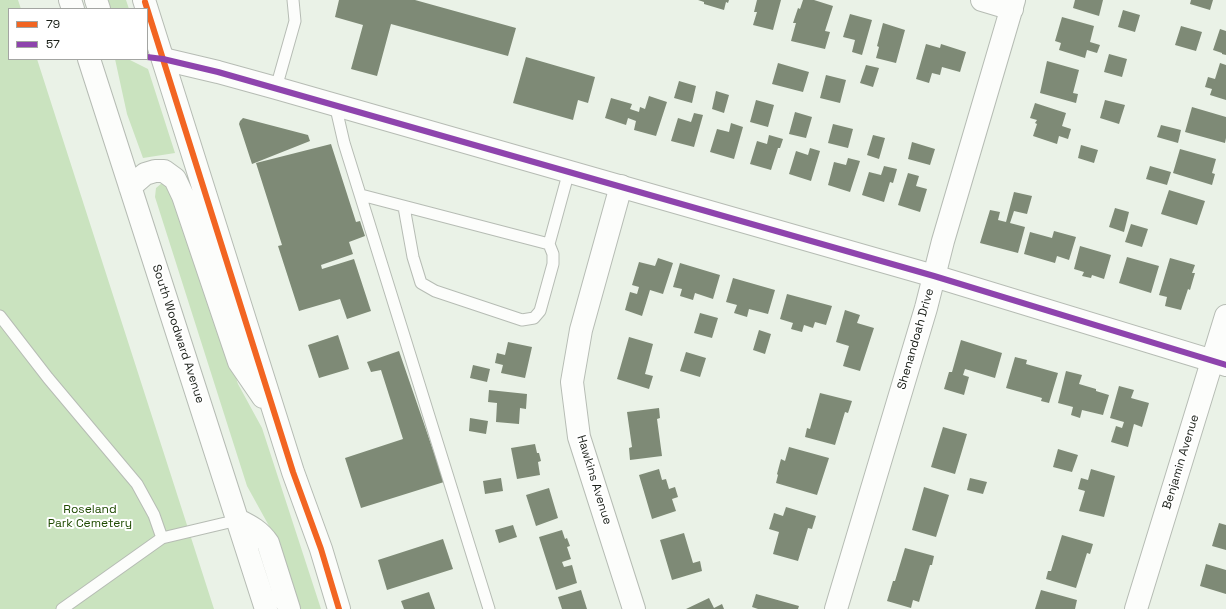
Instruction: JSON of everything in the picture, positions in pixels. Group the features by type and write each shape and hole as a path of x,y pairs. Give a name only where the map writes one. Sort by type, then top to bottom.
{"street":[{"path":"982,0 1013,4"},
{"name":"Shenandoah Drive","path":"836,609 926,308 943,241 1013,4"},
{"path":"148,21 155,58 191,151 221,240 293,472 339,609"},
{"path":"155,58 218,72 569,171 934,276 1219,363"},
{"name":"South Woodward Avenue","path":"89,60 266,609"},
{"path":"130,187 145,174 155,171 164,171 175,179 183,196 240,362 275,415"},
{"name":"Hawkins Avenue","path":"621,186 581,330 572,382 579,437 634,609"},
{"name":"Benjamin Avenue","path":"1136,609 1219,363 1226,316"},
{"path":"238,520 256,529 268,542 289,609"}],"lane":[{"path":"276,88 295,21 293,0"},
{"path":"335,104 344,143 490,609"},
{"path":"404,207 413,257 421,283 435,291 522,320 534,318 540,311 553,264 553,254 549,244 569,171"},
{"path":"361,195 549,244"},
{"path":"0,316 48,378 137,484 154,515 162,538"},
{"path":"62,609 162,538 238,520"}],"green space":[{"name":"Roseland Park Cemetery","path":"0,0 18,0 21,8 8,8 8,60 37,60 214,609 0,609"},
{"path":"102,0 126,0 129,8 105,8"},
{"path":"115,60 130,60 148,69 175,153 143,158 127,114"},
{"path":"162,183 176,190 238,384 262,428 321,609 297,609 274,535 247,486 155,197 156,188"}],"building":[{"path":"339,0 415,0 516,28 508,56 391,24 377,76 351,69 363,25 335,17"},
{"path":"698,0 729,0 728,3 726,2 724,10 704,4 704,2"},
{"path":"757,0 781,0 773,30 753,25 757,12 754,12"},
{"path":"803,0 814,0 833,6 825,31 830,32 825,49 791,41 796,23 793,23 798,8 800,9"},
{"path":"1075,0 1103,0 1099,16 1073,8"},
{"path":"1191,0 1213,0 1210,10 1190,4"},
{"path":"1123,10 1140,15 1135,32 1118,27"},
{"path":"850,14 872,20 862,55 852,52 855,40 843,37"},
{"path":"1062,17 1094,26 1090,42 1100,45 1097,53 1087,50 1085,58 1059,50 1061,43 1055,41"},
{"path":"883,23 905,30 896,63 876,58 879,47 877,46"},
{"path":"1181,26 1202,32 1196,51 1175,45"},
{"path":"1220,29 1226,31 1226,55 1213,50"},
{"path":"926,44 940,48 941,44 966,52 960,72 942,67 940,75 932,73 929,83 916,79"},
{"path":"1109,54 1127,59 1122,77 1104,72"},
{"path":"526,57 595,77 588,103 578,100 573,120 513,103"},
{"path":"1047,61 1079,70 1073,93 1078,94 1076,103 1040,93"},
{"path":"778,63 809,72 803,92 772,84"},
{"path":"1220,63 1226,65 1226,100 1210,95 1212,89 1205,87 1208,77 1215,79"},
{"path":"866,65 879,68 873,87 860,83"},
{"path":"826,75 846,80 840,103 820,98"},
{"path":"679,81 696,86 692,103 674,98"},
{"path":"716,91 729,95 724,113 712,109"},
{"path":"649,96 667,102 656,136 634,130 636,121 628,118 626,125 605,118 611,98 632,104 630,109 639,112 640,107 645,109"},
{"path":"756,100 774,105 768,127 750,122"},
{"path":"1105,100 1125,105 1119,124 1100,118"},
{"path":"1035,103 1066,113 1062,126 1071,129 1068,139 1059,136 1057,144 1033,136 1037,124 1035,123 1037,120 1030,118"},
{"path":"1192,107 1226,117 1225,143 1185,132"},
{"path":"795,112 812,117 806,138 789,134"},
{"path":"694,113 703,115 694,147 671,141 678,118 691,122"},
{"path":"243,118 308,135 310,141 252,164 239,124"},
{"path":"731,123 743,127 734,159 710,152 717,129 729,132"},
{"path":"833,124 853,129 848,148 828,143"},
{"path":"1161,125 1181,130 1178,143 1157,137"},
{"path":"769,135 783,139 780,148 778,148 771,170 750,164 757,141 767,144"},
{"path":"873,135 885,138 879,159 867,155"},
{"path":"912,142 935,149 930,165 908,159"},
{"path":"331,144 356,222 360,221 365,236 349,242 353,254 321,265 322,269 354,259 371,311 347,319 340,299 299,311 278,246 282,245 256,163"},
{"path":"1081,145 1098,150 1094,163 1078,158"},
{"path":"810,148 820,151 811,181 789,174 796,151 808,155"},
{"path":"1180,149 1216,159 1212,173 1215,174 1212,185 1173,173"},
{"path":"848,158 860,161 850,192 828,185 834,162 846,165"},
{"path":"884,166 897,169 893,183 890,182 884,202 862,195 869,172 881,175"},
{"path":"1150,166 1171,172 1167,185 1146,179"},
{"path":"908,173 919,176 916,186 927,189 920,212 898,205"},
{"path":"1169,190 1205,201 1197,225 1161,214"},
{"path":"1014,192 1032,196 1027,214 1014,211 1010,223 1025,227 1018,253 980,243 990,210 1000,212 998,220 1006,222"},
{"path":"1115,208 1129,212 1124,232 1109,227"},
{"path":"1131,224 1148,229 1142,247 1125,242"},
{"path":"1054,231 1076,237 1069,260 1057,256 1055,263 1024,254 1030,232 1052,238"},
{"path":"1080,246 1111,255 1104,279 1092,275 1091,278 1082,276 1084,272 1074,269"},
{"path":"1127,257 1159,266 1151,293 1119,283"},
{"path":"658,258 673,263 663,294 650,290 642,316 625,310 630,292 637,294 639,287 632,285 639,262 655,266"},
{"path":"1170,258 1195,265 1192,273 1195,273 1190,290 1188,289 1181,310 1165,306 1167,297 1159,295"},
{"path":"680,263 720,275 713,299 695,293 693,300 680,296 682,289 673,287"},
{"path":"733,278 775,290 768,314 749,309 747,317 734,313 737,305 726,302"},
{"path":"787,294 832,306 826,325 815,322 813,328 804,325 802,332 791,329 793,323 780,319"},
{"path":"845,310 860,315 857,323 874,328 860,371 843,366 849,346 836,342"},
{"path":"700,313 718,318 712,338 694,333"},
{"path":"759,330 771,334 765,354 753,350"},
{"path":"338,335 349,369 319,378 308,345"},
{"path":"629,337 653,344 645,374 653,376 649,389 617,379"},
{"path":"961,340 1002,353 995,378 965,369 963,375 969,377 964,395 944,389 949,372 952,372"},
{"path":"508,342 532,347 525,378 501,373 503,365 495,363 497,353 505,355"},
{"path":"399,351 444,482 361,508 345,458 403,439 381,370 371,372 367,362"},
{"path":"686,352 706,358 700,377 680,371"},
{"path":"1015,357 1027,360 1026,364 1058,373 1049,403 1041,401 1042,398 1006,388"},
{"path":"473,365 490,369 487,382 470,378"},
{"path":"1066,371 1082,375 1079,384 1109,395 1103,415 1082,410 1080,418 1071,415 1073,407 1058,403"},
{"path":"1119,386 1134,390 1131,398 1149,403 1142,427 1134,424 1128,447 1111,442 1116,426 1122,428 1124,422 1110,418"},
{"path":"489,390 527,394 526,409 520,408 519,424 496,422 497,403 488,402"},
{"path":"820,393 852,401 848,413 845,412 835,445 805,437 807,428 810,429"},
{"path":"659,408 660,418 657,419 662,456 630,460 629,448 632,447 627,412"},
{"path":"470,418 488,421 486,434 469,431"},
{"path":"943,427 967,434 955,474 931,467"},
{"path":"535,444 541,461 538,462 540,475 517,479 511,448"},
{"path":"789,447 829,458 817,495 776,483 781,459 785,461"},
{"path":"1058,449 1078,455 1072,472 1053,467"},
{"path":"659,469 662,480 666,479 669,489 675,487 678,497 672,499 676,511 652,519 639,475"},
{"path":"1091,469 1115,476 1104,517 1079,511 1085,491 1078,489 1081,478 1088,480"},
{"path":"501,478 503,491 485,494 483,481"},
{"path":"970,478 987,482 983,494 967,490"},
{"path":"924,487 949,495 936,537 912,530"},
{"path":"549,488 558,518 536,526 526,495"},
{"path":"786,507 816,516 812,529 808,528 798,561 773,554 779,532 769,529 774,513 783,516"},
{"path":"1219,523 1226,525 1226,550 1212,546"},
{"path":"513,525 517,537 499,543 495,530"},
{"path":"562,530 565,539 567,538 570,546 567,547 571,559 562,562 564,567 572,565 577,583 556,590 539,537"},
{"path":"684,533 693,563 700,561 702,571 672,580 660,540"},
{"path":"1062,535 1093,544 1090,554 1087,553 1076,588 1046,579 1048,571 1051,571"},
{"path":"443,539 453,569 387,590 378,560"},
{"path":"905,548 934,556 919,602 913,600 911,608 887,601"},
{"path":"1206,564 1226,570 1226,594 1200,586"},
{"path":"581,590 587,609 562,609 558,597"},
{"path":"1041,590 1077,600 1075,609 1035,609"},
{"path":"429,592 435,609 404,609 401,601"},
{"path":"756,594 799,606 798,609 758,609 752,607"},
{"path":"709,598 714,608 722,604 724,609 686,609"}],"transit line":[{"name":"79","path":"145,2 147,8"},
{"name":"79","path":"148,12 293,472 321,549 339,609"},
{"name":"57","path":"148,57 163,59 218,72 934,276 1226,365"}]}
